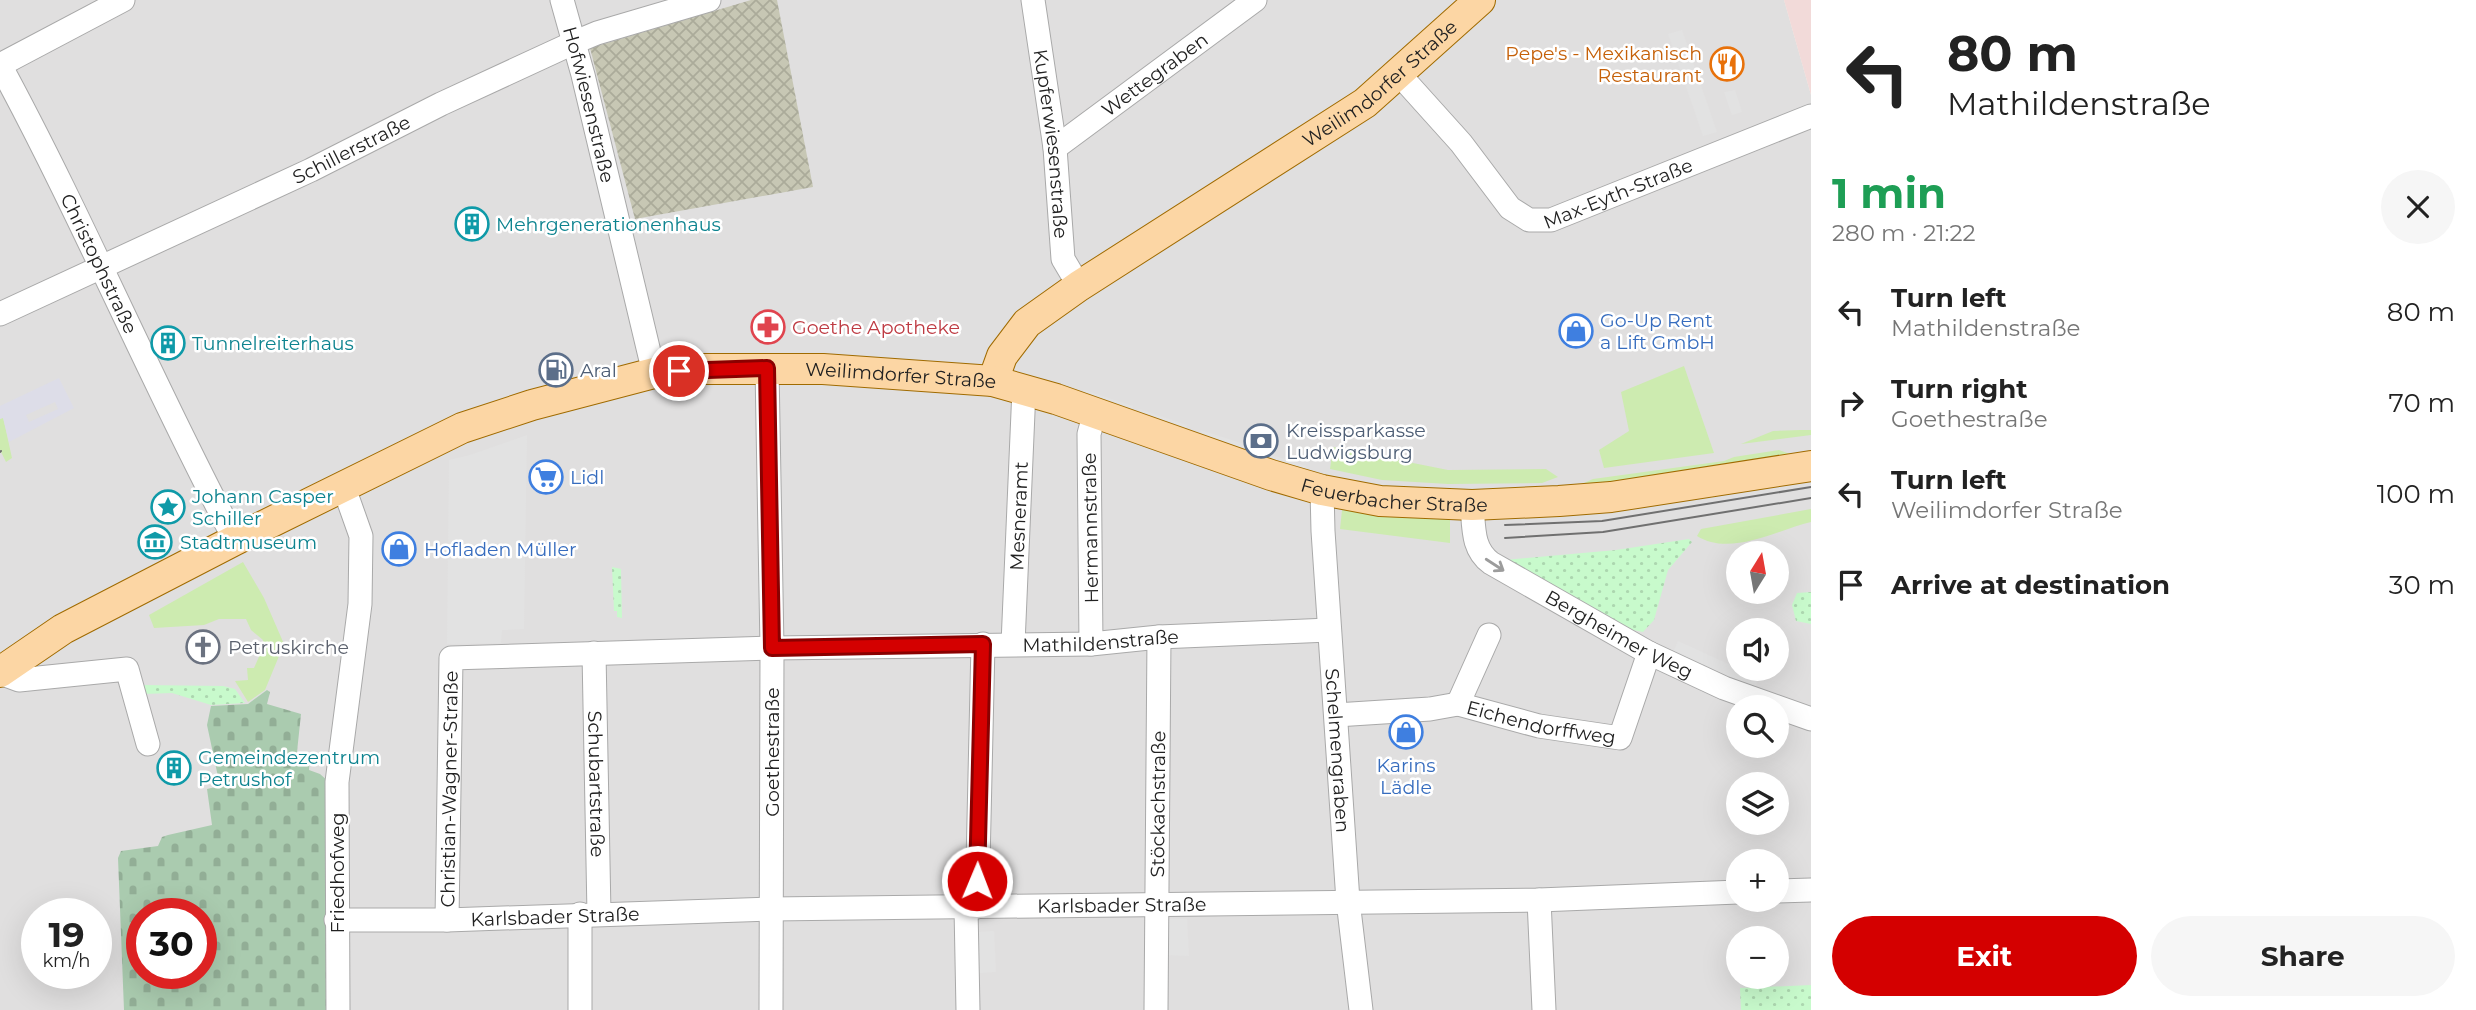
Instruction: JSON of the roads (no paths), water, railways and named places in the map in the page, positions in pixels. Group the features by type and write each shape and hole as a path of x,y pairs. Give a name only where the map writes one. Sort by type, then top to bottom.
{"main road":[{"name":"Weilimdorfer Straße","path":"0,673 64,629 235,540 462,428 533,405 654,373 704,369 767,368 892,373 993,381 1002,356 1027,323 1079,286 1365,103 1480,0"},
{"name":"Feuerbacher Straße","path":"993,381 1024,388 1095,412 1271,475 1322,490 1380,501 1472,505 1611,497 1811,466"}],"street":[{"path":"1,68 122,0"},
{"name":"Hofwiesenstraße","path":"562,0 583,75 654,373"},
{"name":"Schillerstraße","path":"0,314 311,170 441,104 573,43 597,33 709,0"},
{"name":"Kupferwiesenstraße","path":"1033,0 1055,148 1063,259 1079,286"},
{"name":"Wettegraben","path":"1055,148 1255,0"},
{"name":"Christophstraße","path":"1,68 235,540"},
{"name":"Max-Eyth-Straße","path":"1398,73 1461,143 1510,208 1529,220 1551,220 1810,119"},
{"name":"Goethestraße","path":"767,368 772,648 771,1010"},
{"name":"Mesneramt","path":"1013,644 1024,388"},
{"name":"Hermannstraße","path":"1091,644 1089,434 1095,412"},
{"name":"Friedhofweg","path":"338,1010 337,782 361,584 361,536 344,488"},
{"name":"Schelmengraben","path":"1322,490 1348,901 1361,1010"},
{"name":"Bergheimer Weg","path":"1472,505 1477,547 1481,556 1507,573 1649,653 1724,688 1811,719"},
{"name":"Mathildenstraße","path":"451,658 772,648 1091,644 1159,637 1329,630"},
{"name":"Eichendorffweg","path":"1458,704 1489,635"},
{"name":"Stöckachstraße","path":"1156,1010 1159,637"},
{"path":"968,1010 983,644"},
{"name":"Schubartstraße","path":"580,1010 589,914 594,653"},
{"name":"Eichendorffweg","path":"1336,715 1430,709 1458,704 1539,726 1619,738 1649,653"},
{"name":"Christian-Wagner-Straße","path":"447,920 451,658"},
{"path":"0,673 19,680 127,669 148,744"},
{"path":"1789,891 1811,890"},
{"name":"Karlsbader Straße","path":"336,920 447,920 771,909 1539,900 1726,892"},
{"path":"1539,900 1545,1010"}],"tram line":[{"path":"1505,525 1602,521 1811,487"},
{"path":"1505,538 1603,532 1811,498"}],"place":[{"name":"Pepe's - Mexikanisch Restaurant","path":"1727,64"},
{"name":"Mehrgenerationenhaus","path":"472,224"},
{"name":"Goethe Apotheke","path":"768,327"},
{"name":"Go-Up Rent a Lift GmbH","path":"1576,331"},
{"name":"Tunnelreiterhaus","path":"168,343"},
{"name":"Aral","path":"556,370"},
{"name":"Kreissparkasse Ludwigsburg","path":"1261,441"},
{"name":"Lidl","path":"546,477"},
{"name":"Johann Casper Schiller","path":"168,507"},
{"name":"Stadtmuseum","path":"155,542"},
{"name":"Hofladen Müller","path":"399,549"},
{"name":"Petruskirche","path":"203,647"},
{"name":"Karins Lädle","path":"1406,732"},
{"name":"Gemeindezentrum Petrushof","path":"174,768"}]}
